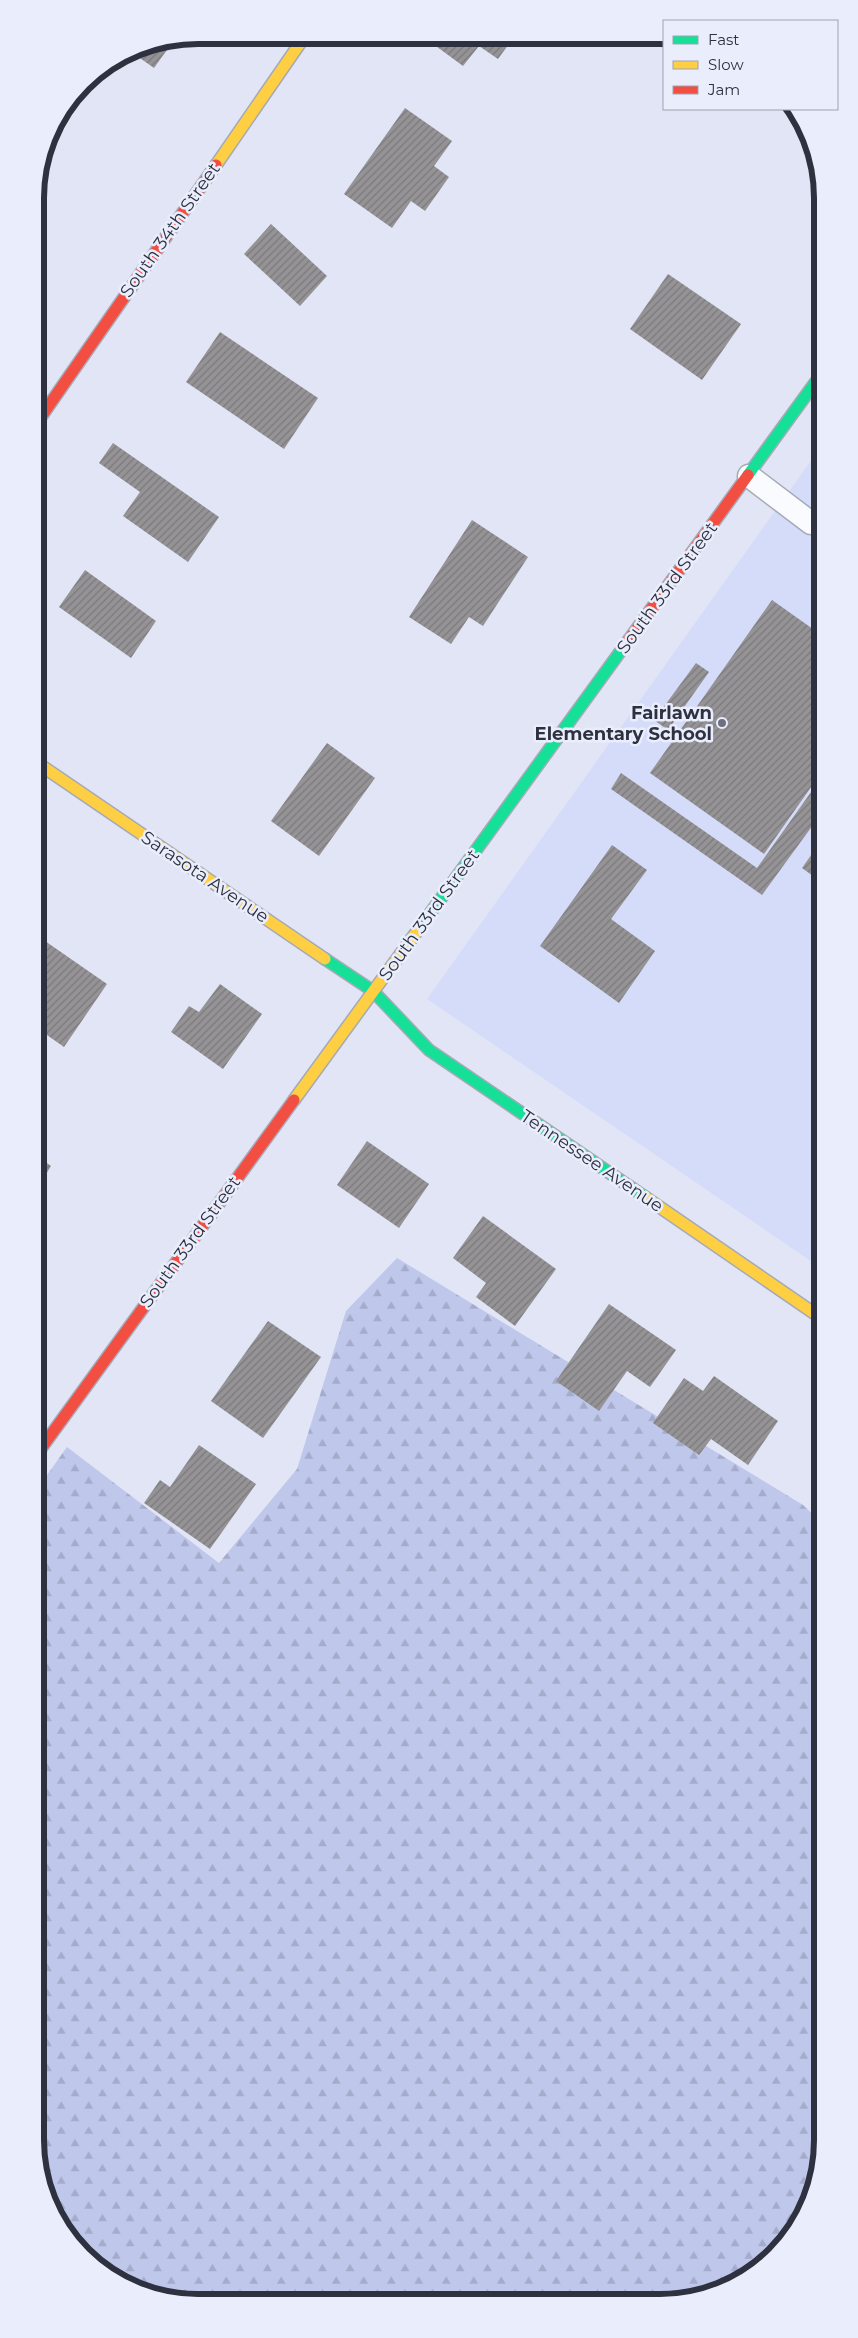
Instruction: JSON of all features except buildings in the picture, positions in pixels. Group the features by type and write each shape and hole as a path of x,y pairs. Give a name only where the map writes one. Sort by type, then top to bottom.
{"street":[{"name":"South 34th Street","path":"44,412 299,44"},
{"name":"South 33rd Street","path":"44,1444 814,384"},
{"name":"Sarasota Avenue","path":"44,767 373,992"},
{"name":"Tennessee Avenue","path":"373,992 429,1050 814,1313"}],"lane":[{"path":"749,476 814,519"}],"shaded area":[{"name":"Fairlawn Elementary School","path":"814,456 814,1263 427,999"}],"green space":[{"path":"397,1258 803,1505 814,1515 814,2150 803,2199 788,2226 776,2242 754,2262 737,2274 719,2283 700,2289 670,2294 178,2293 139,2283 121,2274 104,2262 76,2234 64,2217 55,2199 44,2150 44,1479 67,1447 219,1563 297,1469 346,1311"}],"traffic: fast":[{"path":"748,475 814,384"},
{"path":"418,930 628,641"},
{"path":"325,959 373,991 429,1050 645,1197"}],"traffic: slow":[{"path":"216,165 299,44"},
{"path":"44,767 325,959"},
{"path":"294,1100 418,930"},
{"path":"645,1197 814,1313"}],"traffic: jam":[{"path":"44,412 216,165"},
{"path":"628,641 748,475"},
{"path":"44,1444 294,1100"}],"place":[{"name":"Fairlawn Elementary School","path":"722,723"}]}
